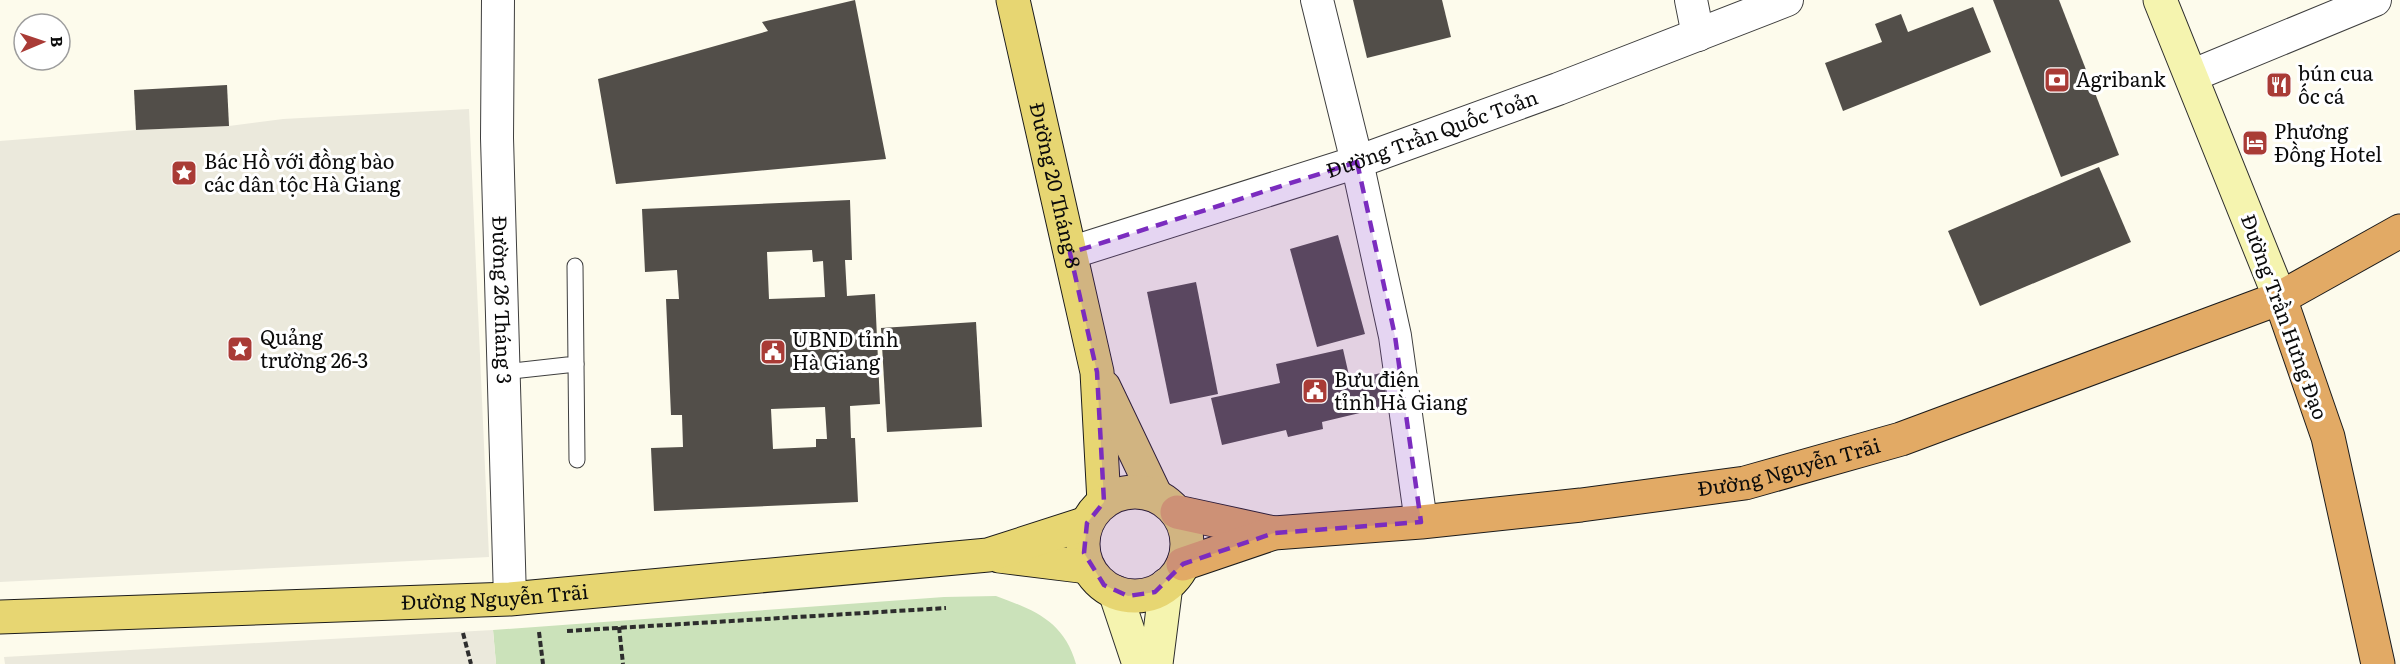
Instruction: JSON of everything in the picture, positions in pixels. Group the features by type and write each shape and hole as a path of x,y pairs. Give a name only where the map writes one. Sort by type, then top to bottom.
{"highway":[{"name":"Đường Nguyễn Trãi","path":"1175,575 1274,533 1421,522 1581,505 1745,483 1901,439 2280,298 2400,231"},
{"name":"Đường Trần Hưng Đạo","path":"2280,298 2328,437 2377,655"},
{"name":"Đường Nguyễn Trãi","path":"1166,504 1274,533"}],"main road":[{"name":"Đường 20 Tháng 8","path":"1012,0 1097,372 1096,513"},
{"name":"Đường 20 Tháng 8","path":"1097,372 1166,504"},
{"path":"1129,492 1166,504 1184,524 1187,538 1175,575 1142,596 1128,596 1104,585 1088,567 1084,553 1084,538 1096,513 1129,492"},
{"name":"Đường Nguyễn Trãi","path":"988,555 1096,513"},
{"name":"Đường Nguyễn Trãi","path":"0,617 510,599 988,555 1088,567"}],"street":[{"name":"Đường 26 Tháng 3","path":"498,0 497,138 510,599"},
{"path":"1317,0 1357,162 1395,336 1421,522"},
{"path":"1691,0 1698,35"},
{"name":"Đường Trần Quốc Toản","path":"1070,253 1357,162 1787,0"},
{"name":"Đường Trần Hưng Đạo","path":"2160,0 2280,298"},
{"path":"2191,76 2374,0"},
{"path":"1156,664 1175,575"},
{"path":"1115,592 1139,664"}],"lane":[{"path":"575,266 577,460"},
{"path":"504,372 576,364"}],"path":[{"path":"562,631 946,608"},
{"path":"619,627 623,664"},
{"path":"539,632 543,664"},
{"path":"529,633 551,632"},
{"path":"465,637 475,636"}],"highlighted area":[{"path":"1357,162 1395,336 1421,522 1274,533 1183,564 1155,592 1128,596 1104,585 1084,553 1087,523 1104,502 1097,372 1070,253"}],"green space":[{"path":"996,596 1023,606 1046,619 1064,637 1076,664 496,664 493,630 944,597"}],"shaded area":[{"name":"Quảng trường 26-3","path":"469,109 489,557 0,582 0,141 136,130 229,126 283,119"},
{"path":"493,630 496,664 5,664 4,657"}],"building":[{"path":"855,0 886,159 616,184 598,79 768,31 762,22"},
{"path":"1353,0 1442,0 1451,37 1367,58"},
{"path":"1993,0 2059,0 2119,155 2061,177"},
{"path":"1973,7 1991,52 1843,111 1825,63 1882,42 1875,24 1901,14 1908,32"},
{"path":"227,85 229,126 136,130 134,90"},
{"path":"2099,167 2131,242 1980,306 1948,231"},
{"name":"UBND tỉnh Hà Giang","path":"850,200 852,260 845,260 847,296 875,294 880,404 850,406 851,438 855,438 858,502 654,511 651,448 683,447 682,415 671,415 666,299 679,299 677,270 645,272 642,209","holes":["812,250 813,262 823,261 825,297 769,299 767,252","825,407 827,439 816,439 816,447 773,449 771,409"]},
{"path":"1338,235 1365,334 1317,347 1290,249"},
{"path":"1196,282 1218,394 1170,404 1147,292"},
{"path":"976,322 982,427 887,432 881,328"},
{"name":"Bưu điện tỉnh Hà Giang","path":"1343,349 1350,380 1381,373 1389,406 1322,422 1323,429 1288,437 1286,430 1222,445 1211,398 1280,383 1276,364"}],"place":[{"name":"Agribank","path":"2057,80"},
{"name":"bún cua ốc cá","path":"2279,85"},
{"name":"Phương Đồng Hotel","path":"2255,143"},
{"name":"Bác Hồ với đồng bào các dân tộc Hà Giang","path":"184,173"},
{"name":"Quảng trường 26-3","path":"240,349"},
{"name":"UBND tỉnh Hà Giang","path":"773,352"},
{"name":"Bưu điện tỉnh Hà Giang","path":"1315,391"}]}
